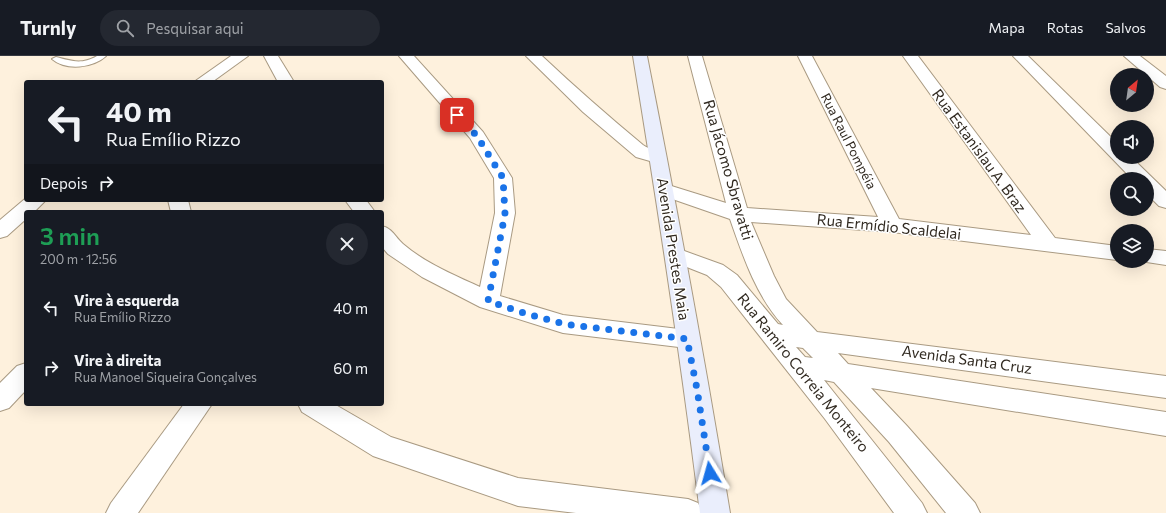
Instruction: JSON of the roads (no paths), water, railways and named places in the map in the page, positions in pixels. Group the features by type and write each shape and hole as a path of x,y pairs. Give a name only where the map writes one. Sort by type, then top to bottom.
{"main road":[{"name":"Avenida Prestes Maia","path":"640,56 676,255 687,339 697,389 715,513"}],"street":[{"path":"205,80 241,56"},
{"path":"271,56 285,80"},
{"path":"533,56 589,109 642,153 658,158"},
{"name":"Rua Jácomo Sbravatti","path":"695,56 737,214 766,284 778,305 844,374 898,434 965,513"},
{"name":"Rua Raul Pompéia","path":"805,56 892,225"},
{"name":"Rua Estanislau A. Braz","path":"910,56 1049,245"},
{"path":"1020,56 1110,146"},
{"path":"1131,56 1166,84"},
{"path":"413,57 477,136 503,178 505,214 488,301"},
{"path":"1128,164 1136,172"},
{"name":"Rua Ermídio Scaldelai","path":"665,190 737,214 892,225 1110,252"},
{"path":"1154,190 1166,202"},
{"path":"24,210 34,202"},
{"path":"357,202 363,210"},
{"path":"0,231 24,210"},
{"path":"386,246 430,272 488,301 527,314 564,324 687,339"},
{"name":"Rua Ramiro Correia Monteiro","path":"676,255 715,270 730,281 912,513"},
{"path":"1154,257 1166,258"},
{"name":"Avenida Santa Cruz","path":"769,332 810,340 1166,387"},
{"path":"798,366 1166,424"},
{"path":"0,400 24,375"},
{"path":"121,513 198,406"},
{"path":"314,406 383,447 518,492 688,513"}],"lane":[{"path":"56,59 68,65 82,65 102,56"}]}
